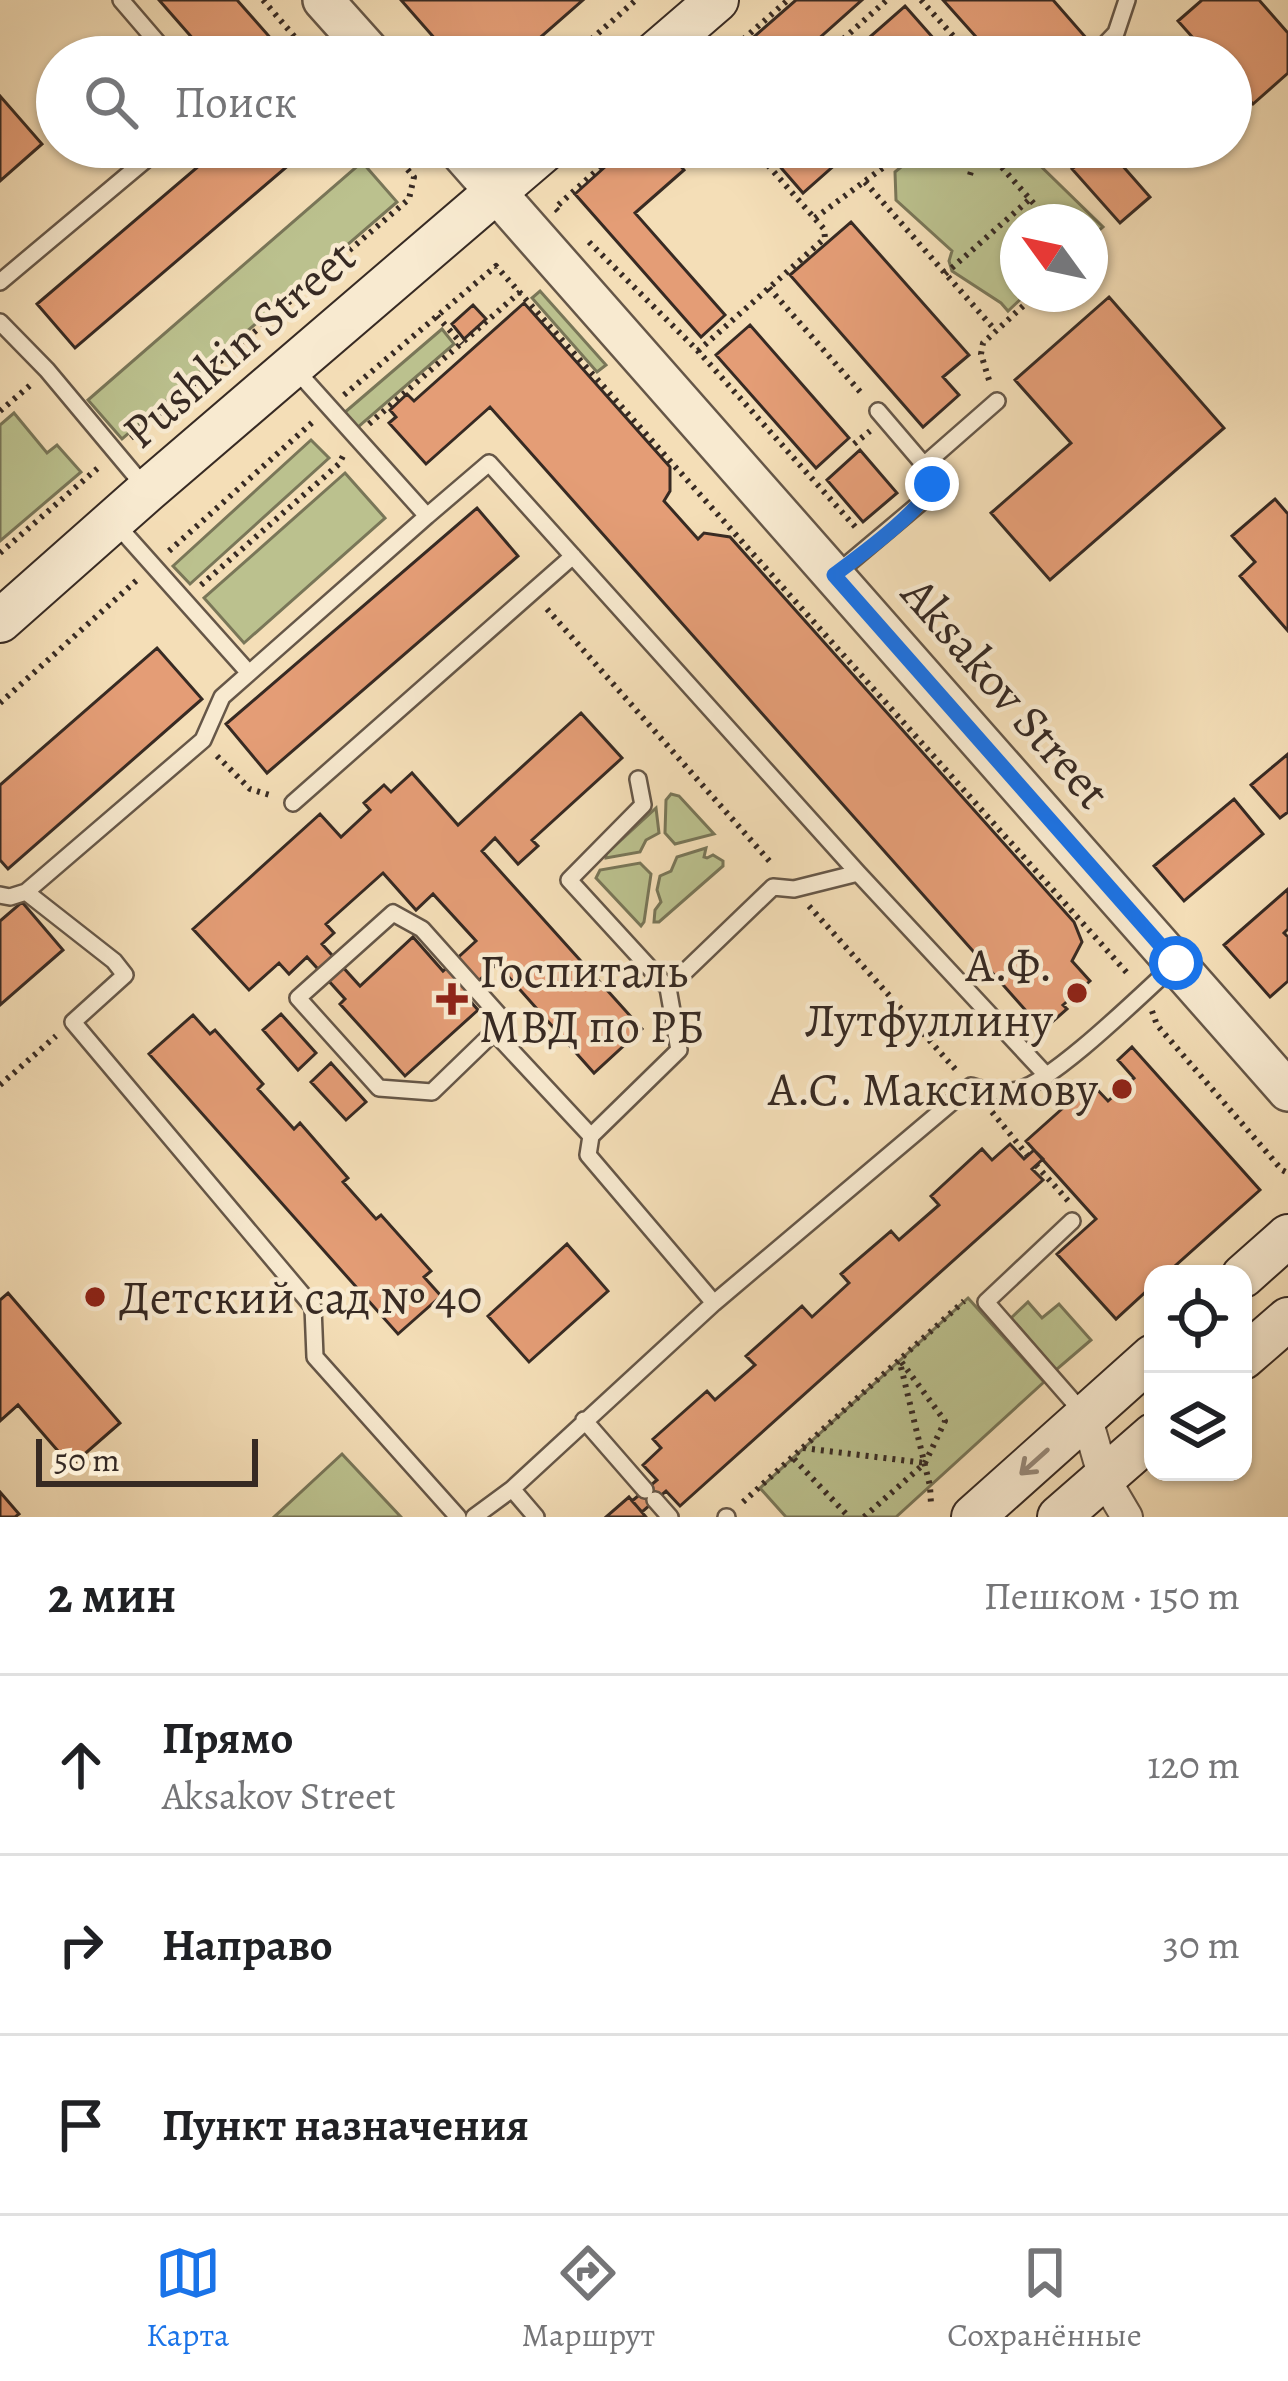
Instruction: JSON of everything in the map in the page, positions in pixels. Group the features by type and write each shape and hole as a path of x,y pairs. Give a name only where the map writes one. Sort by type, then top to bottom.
{"main road":[{"path":"675,36 717,0"},
{"name":"Pushkin Street","path":"0,621 523,168"},
{"path":"1252,1268 1288,1236"},
{"path":"1252,1350 1288,1319"},
{"path":"974,1517 1144,1364"},
{"path":"1059,1517 1144,1443"}],"street":[{"path":"323,0 355,36"},
{"name":"Aksakov Street","path":"474,168 1288,1091"},
{"path":"1086,1416 1104,1478 1127,1517"}],"lane":[{"path":"121,0 152,36"},
{"path":"1113,36 1127,0"},
{"path":"0,282 136,168"},
{"path":"0,322 148,490"},
{"path":"293,366 427,516"},
{"path":"924,464 997,400"},
{"path":"834,575 931,489 932,478 924,464 878,411"},
{"path":"0,895 26,892 202,740 222,697 489,463 1047,1076"},
{"path":"114,521 249,673"},
{"path":"293,803 573,556"},
{"path":"638,779 643,805 569,880 668,988 680,1050 591,1136 588,1155 714,1303"},
{"path":"668,988 773,887 794,890 858,873"},
{"path":"26,892 114,961 125,975 73,1022 313,1307 315,1357 458,1517"},
{"path":"393,914 422,929 474,985 498,1014 494,1032 432,1092 380,1088 298,998 393,914"},
{"path":"474,1517 512,1489 714,1303 971,1086 1019,1090 1047,1076 1176,963"},
{"path":"494,1032 591,1136"},
{"path":"1071,1213 986,1302 1086,1416"},
{"path":"584,1420 670,1517"},
{"path":"512,1489 536,1517"}],"path":[{"path":"263,0 294,36"},
{"path":"595,36 636,0"},
{"path":"747,36 788,0"},
{"path":"847,36 887,0"},
{"path":"921,0 953,36"},
{"path":"0,553 410,199 414,176 407,168"},
{"path":"555,208 600,168"},
{"path":"698,351 825,238 824,229 771,168"},
{"path":"815,218 883,168"},
{"path":"970,175 973,168"},
{"path":"1000,168 1034,204"},
{"path":"865,182 995,330"},
{"path":"945,274 1030,200"},
{"path":"0,703 328,408 496,266 1144,992 1157,1024 1288,1173"},
{"path":"769,288 878,411"},
{"path":"184,600 339,464 355,437 520,292"},
{"path":"997,400 980,354 982,343 1016,312"},
{"path":"437,316 462,344"},
{"path":"0,411 47,370"},
{"path":"532,593 1028,1156"},
{"path":"202,740 250,789 293,803"},
{"path":"0,1085 73,1022"},
{"path":"1036,1166 1071,1213"},
{"path":"726,1517 968,1298"},
{"path":"900,1360 931,1504"},
{"path":"864,1517 925,1463 945,1421 900,1360"},
{"path":"803,1448 925,1463"},
{"path":"793,1458 849,1517"}],"green space":[{"path":"355,168 367,168 397,202 122,439 88,400"},
{"path":"900,168 1043,168 1079,204 1000,204 1000,302 952,271 952,251 896,200 895,172"},
{"path":"540,291 606,365 597,372 532,298"},
{"path":"442,329 454,344 357,428 344,413"},
{"path":"14,413 47,453 57,445 81,472 0,541 0,425"},
{"path":"311,440 329,458 190,584 173,566"},
{"path":"345,473 385,518 244,643 204,598"},
{"path":"671,794 679,796 714,834 675,844 665,833 666,800"},
{"path":"656,808 659,833 646,840 640,852 606,858 606,854"},
{"path":"706,848 704,857 713,855 723,866 654,922 661,902 660,876 671,871 677,857"},
{"path":"640,863 651,874 641,926 596,878 600,870"},
{"path":"968,1298 1044,1382 896,1517 786,1517 760,1488"},
{"path":"1028,1302 1042,1318 1059,1304 1091,1340 1056,1370 1011,1318"},
{"path":"342,1454 401,1517 274,1517"}],"building":[{"path":"159,0 237,0 269,36 191,36"},
{"path":"401,0 583,0 542,36 433,36"},
{"path":"796,0 862,0 822,36 755,36"},
{"path":"943,0 1053,0 1084,36 975,36"},
{"path":"1202,0 1259,0 1288,33 1288,73 1253,104 1252,36 1191,36 1178,21"},
{"path":"905,6 931,36 871,36"},
{"path":"0,96 36,137 36,149 0,181"},
{"path":"196,168 285,168 75,348 37,304"},
{"path":"604,168 682,168 635,213 725,315 701,337 575,194"},
{"path":"781,168 831,168 803,193"},
{"path":"1073,168 1124,168 1150,197 1120,223 1108,204"},
{"path":"851,222 969,355 943,377 959,395 923,427 790,275"},
{"path":"1108,298 1224,428 1050,580 991,513 1071,443 1015,380 1092,312 1108,312"},
{"path":"524,303 670,467 670,491 664,501 698,539 704,533 730,537 1074,922 1082,942 1072,961 1090,981 1043,1030 490,407 426,464 389,423 396,417 390,410 407,394 414,401"},
{"path":"473,305 486,319 464,339 452,324"},
{"path":"750,325 849,438 816,468 716,355"},
{"path":"860,450 897,493 863,522 827,480"},
{"path":"1275,499 1288,514 1288,631 1240,576 1255,562 1232,536"},
{"path":"477,508 518,556 267,773 226,724"},
{"path":"157,648 202,699 8,869 0,860 0,785"},
{"path":"581,713 622,758 532,840 538,846 518,864 495,838 482,851 642,1029 594,1073 497,964 464,994 478,1010 405,1076 340,1004 345,999 307,957 289,974 279,963 249,990 193,929 320,814 341,837 370,810 364,803 384,785 391,792 412,773 458,825","holes":["383,873 416,910 433,894 476,941 443,971 413,937 360,986 322,944 334,933 326,924"]},
{"path":"1288,754 1288,812 1280,818 1251,785"},
{"path":"1234,799 1263,834 1184,901 1154,866"},
{"path":"1288,889 1288,929 1284,933 1288,937 1288,981 1270,997 1224,945"},
{"path":"22,902 63,950 0,1005 0,921"},
{"path":"281,1014 316,1053 298,1070 263,1030"},
{"path":"193,1015 210,1034 215,1030 263,1084 258,1089 294,1129 300,1123 348,1178 343,1182 376,1219 381,1215 431,1271 424,1277 441,1296 398,1334 149,1054"},
{"path":"1132,1047 1260,1190 1176,1265 1144,1265 1144,1293 1116,1319 1057,1254 1096,1219 1026,1141 1091,1083 1108,1101 1134,1078 1118,1060"},
{"path":"331,1063 366,1102 346,1120 311,1082"},
{"path":"1010,1144 1024,1159 1034,1150 1043,1159 1032,1169 1043,1180 680,1506 666,1491 642,1512 632,1501 657,1480 643,1465 661,1448 653,1439 707,1391 715,1400 755,1365 746,1356 802,1306 812,1317 849,1283 841,1274 891,1231 899,1240 939,1205 931,1196 982,1149 992,1160"},
{"path":"567,1244 608,1291 529,1362 488,1316"},
{"path":"8,1293 120,1423 71,1466 18,1405 0,1421 0,1300"},
{"path":"0,1492 19,1514 15,1517 0,1517"},
{"path":"629,1497 646,1517 606,1517"}],"place":[{"name":"А.Ф. Лутфуллину","path":"1077,993"},
{"name":"Госпиталь МВД по РБ","path":"452,999"},
{"name":"А.С. Максимову","path":"1122,1089"},
{"name":"Детский сад № 40","path":"95,1297"}],"route":[{"path":"932,484 925,499 834,575 1176,963"}]}
